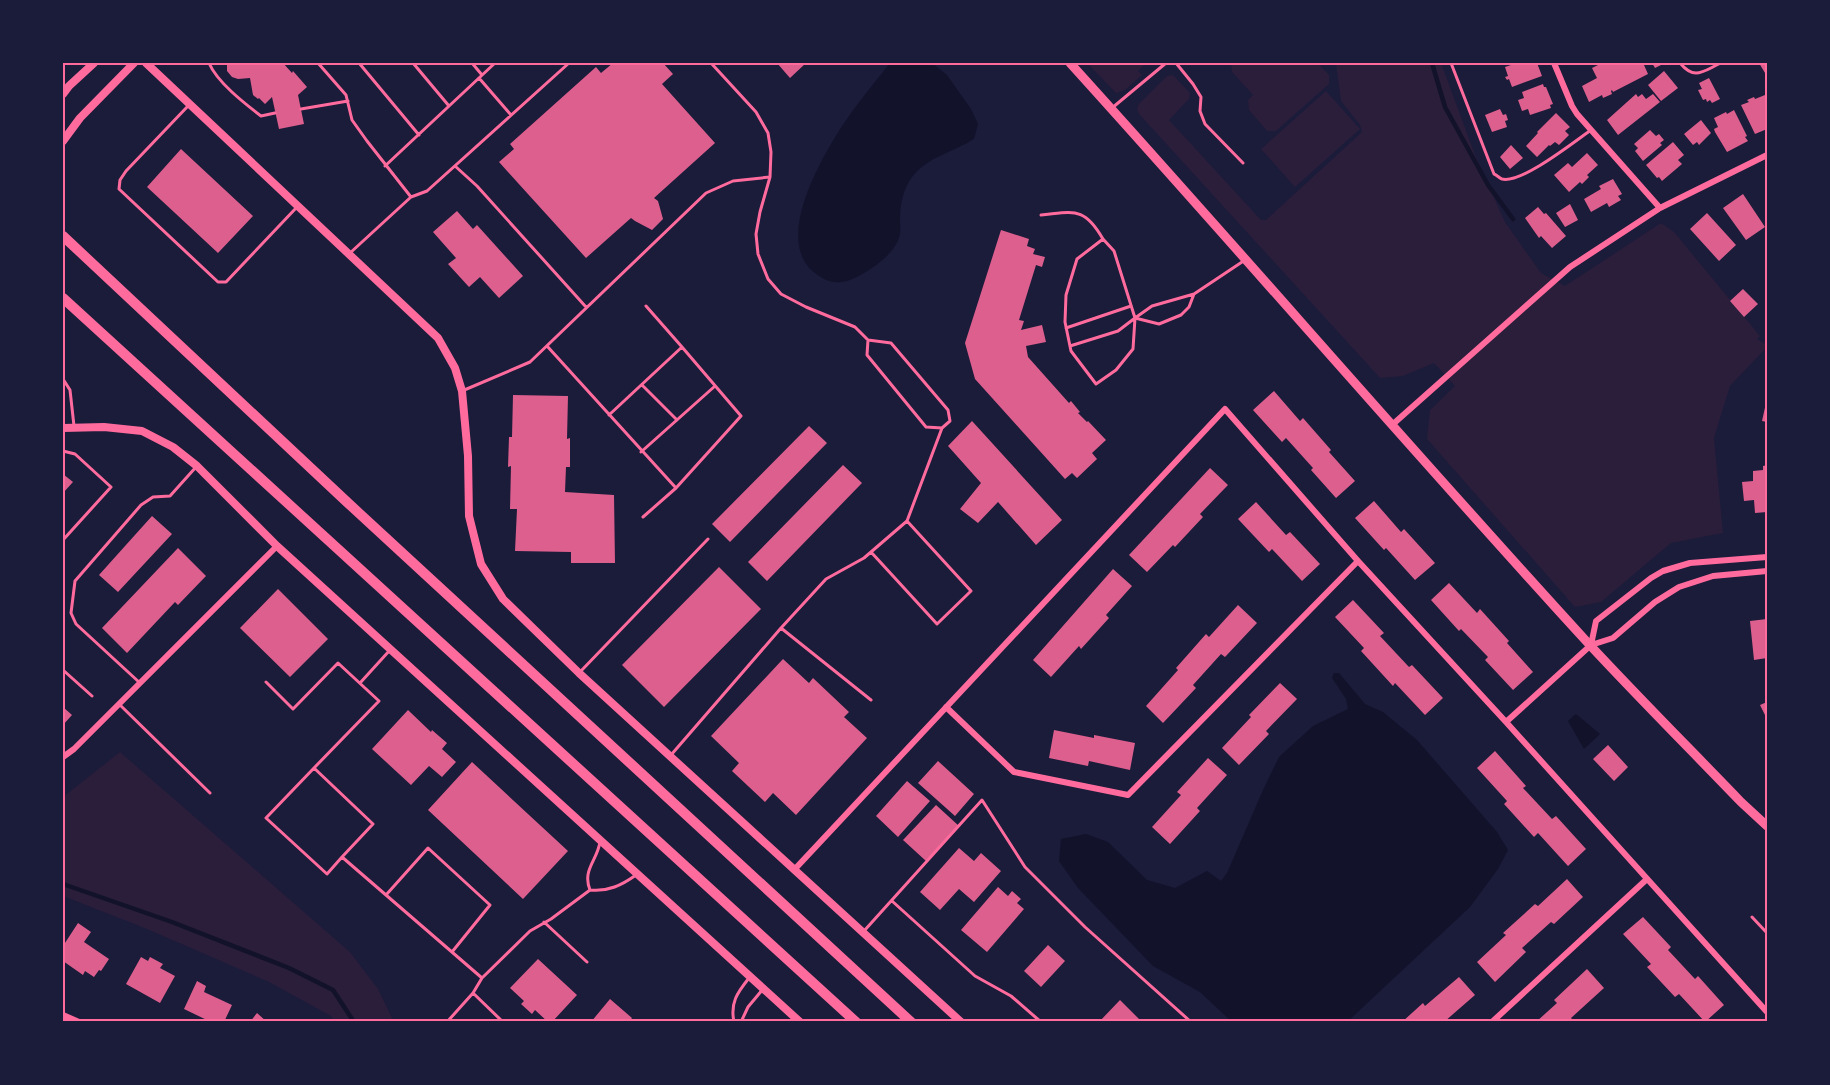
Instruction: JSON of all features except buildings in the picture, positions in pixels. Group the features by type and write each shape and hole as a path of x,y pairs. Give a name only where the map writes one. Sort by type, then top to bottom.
{"highway":[{"path":"63,236 357,511 911,1022"},
{"path":"63,298 856,1022"}],"main road":[{"path":"1070,63 1591,645 1741,802 1767,826"}],"street":[{"path":"63,94 94,63"},
{"path":"63,141 80,118 134,63"},
{"path":"146,63 438,339 454,368 462,392 468,456 469,516 481,564 503,599 579,673 961,1022"},
{"path":"1554,63 1572,106 1660,208"},
{"path":"1392,425 1570,267 1660,208 1767,155"},
{"path":"794,870 1225,409 1358,561 1767,1012"},
{"path":"63,428 104,427 142,431 173,447 197,466 277,546 800,1022"},
{"path":"63,757 141,684 277,546"},
{"path":"1591,645 1596,621 1663,571 1690,563 1767,557"},
{"path":"946,707 1014,772 1128,795 1358,561"},
{"path":"1506,722 1591,645 1612,638 1655,602 1679,586 1713,576 1767,571"},
{"path":"1492,1022 1647,879"},
{"path":"63,1015 79,1022"}],"lane":[{"path":"210,63 213,73 261,116 276,114"},
{"path":"318,63 346,95 352,120 411,196"},
{"path":"359,63 419,135"},
{"path":"413,63 449,106"},
{"path":"472,63 511,115"},
{"path":"386,166 495,63"},
{"path":"348,254 411,196 427,192 570,63"},
{"path":"670,756 826,579 864,558 907,521 942,428 950,421 948,410 891,343 868,340 855,327 781,294 768,279 758,254 756,234 770,177 771,152 768,133 756,112 711,63"},
{"path":"1112,109 1166,63"},
{"path":"1176,63 1201,97 1200,111 1205,124 1243,163"},
{"path":"1451,63 1494,174 1503,179 1517,178 1545,162 1591,130"},
{"path":"1680,63 1687,71 1697,74 1721,63"},
{"path":"301,109 348,101"},
{"path":"190,104 126,171 120,180 119,189 218,282 222,283 226,282 298,206"},
{"path":"455,166 477,186 586,307"},
{"path":"462,392 530,362 706,193 733,181 770,177"},
{"path":"1041,215 1075,212 1094,222 1103,239 1114,251 1135,318 1132,349 1116,370 1096,384 1071,351 1065,322 1066,294 1077,260 1103,239"},
{"path":"1070,346 1118,331 1152,306 1194,294 1247,259"},
{"path":"1135,318 1159,324 1181,315 1189,307 1194,294"},
{"path":"643,517 676,488 741,416 646,306"},
{"path":"1066,328 1131,306"},
{"path":"868,340 867,355 926,427 942,428"},
{"path":"547,346 676,488"},
{"path":"609,415 682,347"},
{"path":"63,380 70,390 74,428"},
{"path":"642,384 677,420"},
{"path":"641,452 715,386"},
{"path":"63,451 75,454 111,486 63,540"},
{"path":"141,684 75,624 71,613 75,581 141,505 153,497 170,496 197,466"},
{"path":"871,552 937,624 971,591 907,521"},
{"path":"579,673 708,538"},
{"path":"781,628 871,700"},
{"path":"359,683 391,649"},
{"path":"266,682 293,709 338,663 379,701 314,768 266,818 327,874 373,824 314,768"},
{"path":"63,670 92,696"},
{"path":"119,704 210,793"},
{"path":"863,932 982,800 1025,867 1085,927 1191,1022"},
{"path":"590,890 587,882 588,874 598,852 600,840"},
{"path":"386,895 428,848 490,905 452,952"},
{"path":"342,858 482,978"},
{"path":"447,1022 473,993 482,978 530,931 590,890 601,892 622,884 638,874"},
{"path":"892,901 975,976 1011,996 1041,1022"},
{"path":"1752,917 1767,933"},
{"path":"544,922 587,962"},
{"path":"734,1022 732,1005 740,989 750,977"},
{"path":"741,1022 748,1007 763,989"},
{"path":"473,993 503,1022"}],"shaded area":[{"path":"890,63 932,63 947,75 971,109 978,124 974,139 925,164 912,177 901,203 899,238 887,256 857,277 840,282 830,281 815,273 803,258 798,238 800,216 807,193 829,148 851,113"},
{"path":"1087,63 1146,63 1138,71 1142,75 1125,90 1116,93"},
{"path":"1231,63 1318,63 1329,75 1329,84 1276,131 1267,131 1249,110 1248,100 1253,95 1232,72"},
{"path":"1336,63 1441,63 1475,155 1505,222 1541,273 1565,286 1661,223 1674,232 1760,336 1757,339 1767,347 1730,386 1714,438 1723,533 1671,543 1601,602 1575,607 1427,439 1430,410 1455,386 1434,363 1403,376 1380,378 1139,114 1137,108 1167,76 1173,75 1190,93 1189,99 1169,120 1261,220 1266,220 1362,132 1360,125 1341,101"},
{"path":"1326,91 1360,129 1295,187 1261,149"},
{"path":"1334,673 1339,673 1365,704 1383,712 1417,740 1497,832 1508,850 1498,869 1470,907 1347,1022 1232,1022 1200,992 1153,966 1078,888 1059,861 1061,839 1086,834 1108,842 1147,880 1175,888 1207,871 1221,881 1227,873 1279,757 1313,726 1348,709 1346,699 1332,678"},
{"path":"1576,714 1600,734 1584,749 1568,721"},
{"path":"120,752 350,952 378,989 394,1022 335,1022 331,1016 269,982 147,929 63,896 63,797"}],"waterway":[{"path":"1432,63 1445,107 1488,185 1513,219"},
{"path":"63,884 172,922 289,968 333,990 354,1022"}]}
